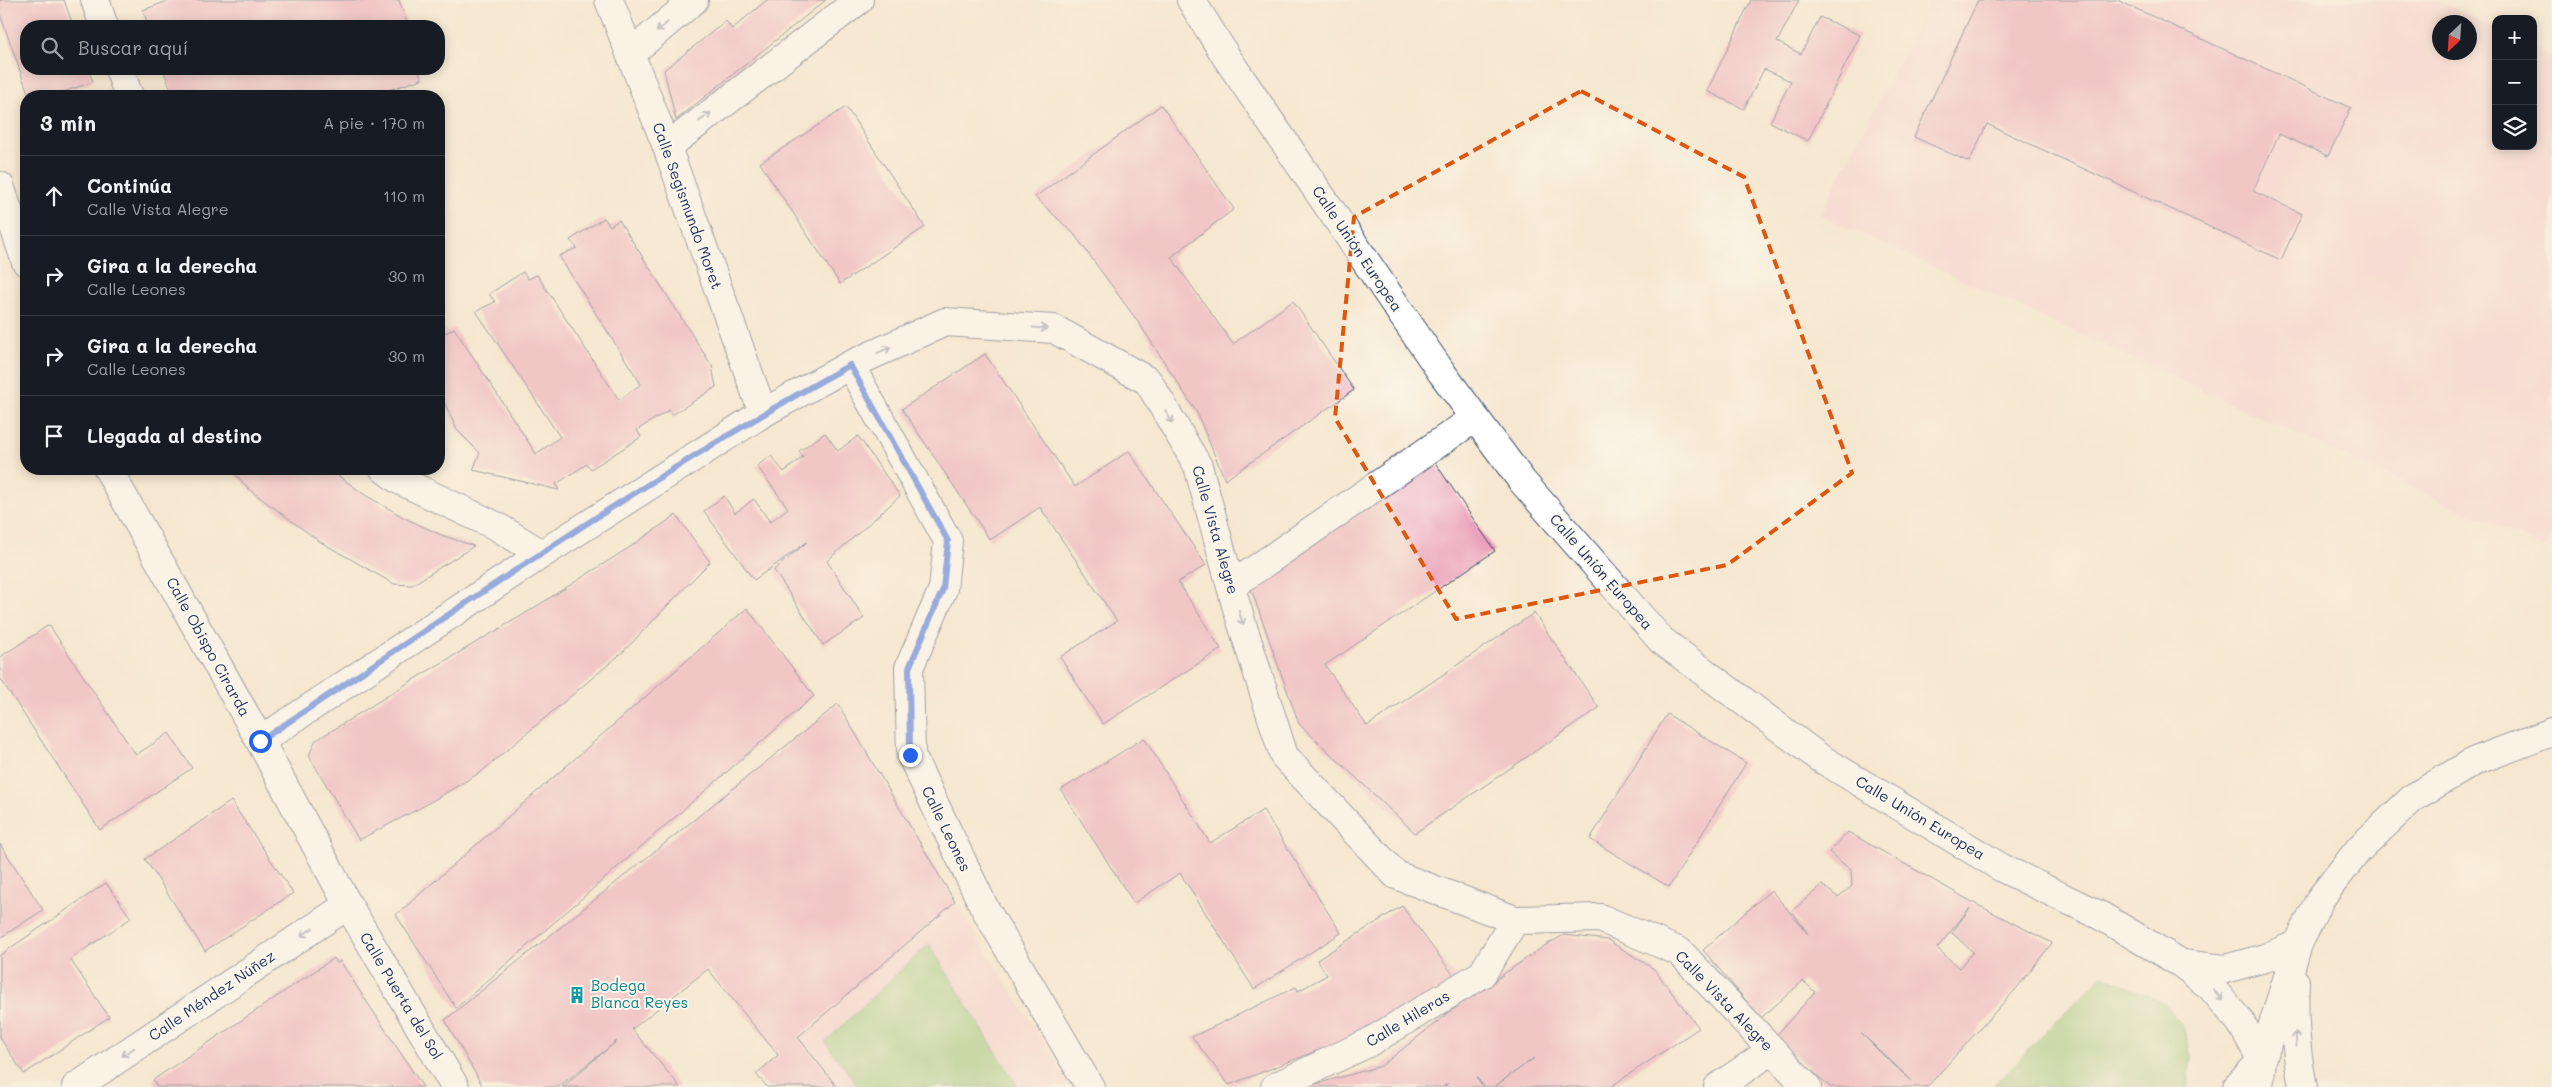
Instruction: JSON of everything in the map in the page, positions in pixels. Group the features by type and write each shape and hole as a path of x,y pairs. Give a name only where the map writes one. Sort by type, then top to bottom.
{"street":[{"path":"95,0 102,20"},
{"name":"Calle Segismundo Moret","path":"609,0 666,147 763,413"},
{"path":"630,54 694,0"},
{"path":"666,147 859,0"},
{"name":"Calle Unión Europea","path":"1191,0 1227,58 1442,373 1475,418 1522,481 1661,640 1820,758 2002,868 2101,916 2182,964 2211,987 2241,1023 2262,1060"},
{"path":"121,75 127,90"},
{"path":"0,186 20,244"},
{"name":"Calle Vista Alegre","path":"260,741 542,554 763,413 850,365 945,322 1054,329 1148,382 1198,466 1231,586 1284,756 1396,875 1515,920 1600,918 1680,952 1807,1087"},
{"name":"Calle Leones","path":"850,365 948,541 943,589 909,668 910,755 984,908 1090,1087"},
{"path":"1231,586 1475,418"},
{"name":"Calle Obispo Cirarda","path":"111,475 260,741 348,905"},
{"path":"392,475 496,526 542,554"},
{"path":"2259,1087 2262,1060 2298,944 2320,899 2359,849 2414,797 2475,761 2552,732"},
{"name":"Calle Méndez Núñez","path":"76,1087 348,905"},
{"name":"Calle Puerta del Sol","path":"348,905 456,1087"},
{"name":"Calle Hileras","path":"1274,1087 1370,1042 1482,974 1515,920"},
{"path":"2298,944 2294,1004 2298,1063 2303,1087"},
{"name":"Calle Unión Europea","path":"2182,964 2225,970 2265,958 2298,944"},
{"path":"1718,1087 1772,1050"},
{"path":"2237,1087 2262,1060"}],"highlighted area":[{"path":"1581,91 1744,177 1852,473 1727,565 1456,619 1335,418 1354,217"}],"shaded area":[{"path":"1930,0 2437,0 2468,15 2432,15 2432,60 2477,60 2477,20 2492,27 2492,150 2537,150 2537,49 2552,57 2552,535 2546,549 1820,215"},
{"path":"955,902 1072,1087 837,1087 798,1037"}],"green space":[{"path":"929,944 1018,1087 859,1087 825,1042"},
{"path":"2103,975 2163,1003 2183,1026 2191,1057 2188,1087 1992,1087"}],"building":[{"path":"0,0 64,0 71,20 20,20 20,71 0,14"},
{"path":"171,0 399,0 406,20 146,20 143,10"},
{"path":"767,0 826,0 676,120 664,70 726,21 732,29"},
{"path":"1751,0 1799,0 1777,42 1801,54 1820,17 1860,35 1808,141 1770,122 1791,81 1764,69 1744,109 1707,91"},
{"path":"1978,0 2117,0 2351,108 2328,156 2279,134 2253,191 2302,214 2281,260 1987,124 1969,162 1914,137"},
{"path":"22,75 90,75 93,82 69,90 27,90"},
{"path":"165,75 420,75 422,79 389,90 171,90"},
{"path":"1161,105 1234,209 1171,257 1233,344 1293,301 1354,390 1225,480 1197,413 1141,326 1074,234 1035,197"},
{"path":"846,107 925,227 840,284 760,163"},
{"path":"604,218 610,226 619,220 712,366 716,387 672,415 669,410 637,430 641,437 591,469 587,464 556,484 559,490 473,470 480,453 457,430 445,404 445,332 446,333 454,328 536,454 560,437 476,311 495,302 489,294 523,272 528,279 537,275 619,400 641,384 559,256 577,248 570,240"},
{"path":"985,354 1075,487 1129,451 1206,565 1178,582 1221,649 1103,724 1060,657 1117,621 1040,507 990,540 902,409"},
{"path":"825,433 838,451 858,436 900,496 827,561 864,618 823,645 774,570 807,542 754,580 704,511 724,496 735,513 754,499 770,522 788,508 757,466 771,456 784,472 803,457 799,451"},
{"path":"1434,461 1495,551 1325,665 1367,726 1534,613 1599,708 1415,833 1299,724 1250,586"},
{"path":"236,475 337,475 365,495 405,518 441,535 474,546 412,585 394,584 319,541 251,491"},
{"path":"676,515 710,562 623,652 481,772 422,807 359,840 309,756 315,741 521,616 627,549"},
{"path":"747,608 814,696 456,1008 396,915"},
{"path":"49,625 136,755 169,733 192,768 100,830 0,678 0,657"},
{"path":"838,704 955,902 798,1037 837,1087 767,1087 756,1074 778,1055 708,969 632,1029 680,1087 562,1087 617,1041 558,1087 483,1087 445,1020"},
{"path":"1667,714 1746,763 1669,887 1590,839"},
{"path":"1144,738 1210,843 1263,810 1341,933 1254,989 1180,873 1134,903 1061,790"},
{"path":"231,801 293,893 205,951 145,859"},
{"path":"1848,832 1974,903 2052,943 2016,989 1927,1087 1830,1087 1775,1037 1815,992 1803,981 1761,1018 1703,950 1771,890 1808,934 1792,911 1822,885 1838,897 1852,886 1851,870 1829,852","holes":["1970,908 1952,933 1973,952 1959,968 1937,948","1861,1033 1912,1081 1888,1060"]},
{"path":"0,844 43,910 0,938"},
{"path":"106,883 131,918 70,959 109,1017 24,1074 0,1038 0,955"},
{"path":"1402,906 1457,980 1360,1034 1229,1085 1192,1037 1296,987 1298,991 1327,975 1317,960"},
{"path":"1564,935 1608,940 1654,969 1699,1028 1610,1087 1485,1087 1476,1077 1483,1087 1444,1087 1448,1083 1443,1087 1305,1087 1381,1066 1451,1011 1544,946"},
{"path":"334,958 337,963 340,961 423,1087 157,1087 153,1080"}],"place":[{"name":"Bodega Blanca Reyes","path":"577,995"}],"route":[{"path":"260,741 542,554 763,413 850,365 948,541 943,589 909,668 910,755"}]}
